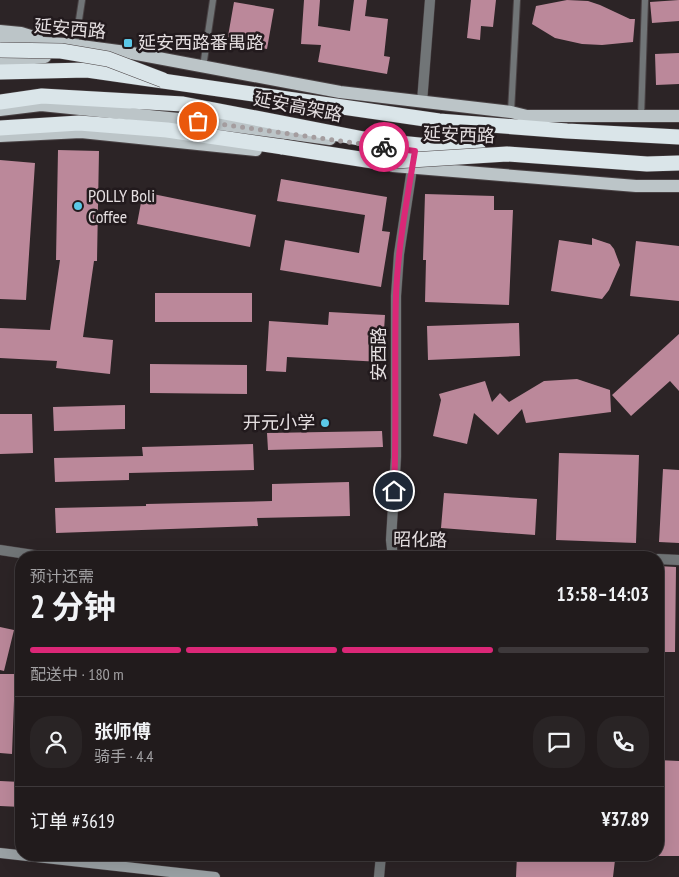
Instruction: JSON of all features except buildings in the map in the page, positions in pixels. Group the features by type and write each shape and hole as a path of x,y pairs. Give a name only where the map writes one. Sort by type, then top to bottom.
{"highway":[{"path":"0,50 61,51 108,59 163,80"},
{"name":"延安高架路","path":"0,72 87,70 438,121 679,137"},
{"name":"延安高架路","path":"0,102 42,96 182,104 369,140 507,154 647,164 679,162"},
{"path":"0,128 79,123 167,130 379,162 507,154"}],"main road":[{"path":"0,31 21,33 53,44"},
{"name":"延安西路","path":"0,41 53,44 126,52 340,92 511,112 527,116 679,116"},
{"name":"延安西路","path":"0,61 41,57 167,60"},
{"name":"延安西路","path":"0,110 41,105 198,121 415,151 679,162"},
{"path":"0,136 81,132 412,168 636,186 679,186"}],"street":[{"path":"422,102 430,0"},
{"name":"安西路","path":"392,551 391,540 396,457 396,296 399,254 415,151"},
{"path":"0,550 15,552"},
{"path":"664,559 679,560"},
{"path":"0,854 15,856"},
{"path":"64,861 215,877"},
{"path":"379,877 380,861"}],"lane":[{"path":"75,46 82,0"},
{"path":"203,67 213,0"},
{"path":"511,112 517,0"},
{"path":"641,117 645,0"}],"way so far":[{"path":"198,121 384,147"}],"place":[{"name":"延安西路番禺路","path":"128,43"},
{"name":"POLLY Boli Coffee","path":"78,206"},
{"name":"开元小学","path":"325,423"}],"route":[{"path":"384,147 415,151 399,254 396,296 396,457 394,491"}]}
